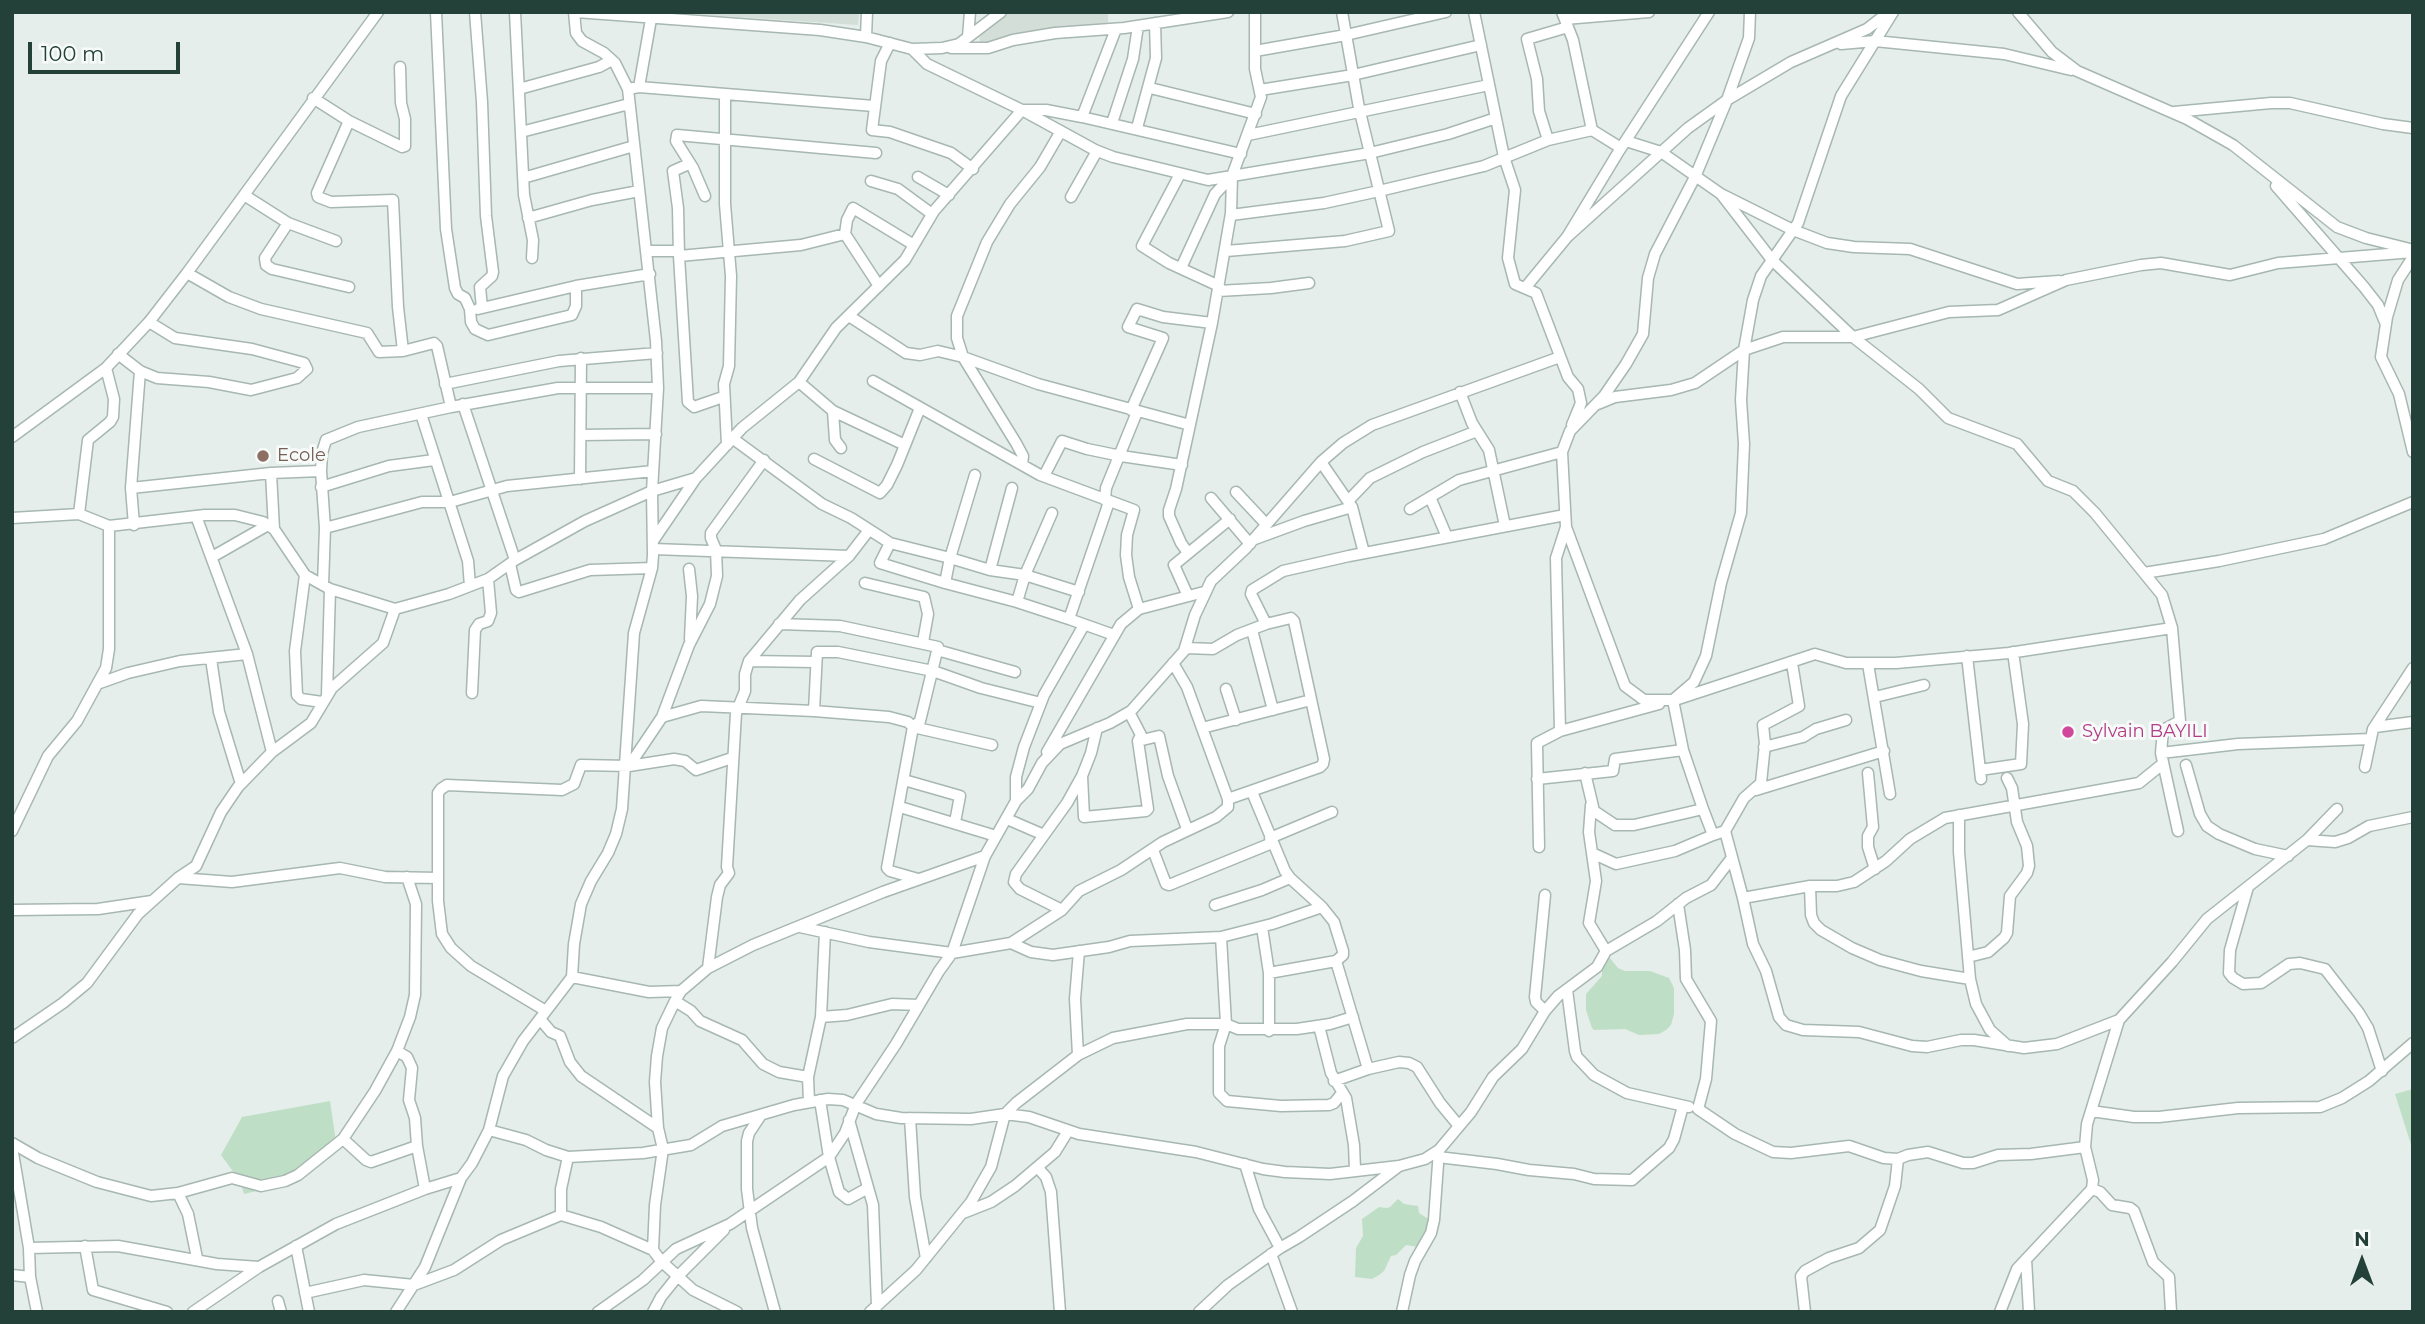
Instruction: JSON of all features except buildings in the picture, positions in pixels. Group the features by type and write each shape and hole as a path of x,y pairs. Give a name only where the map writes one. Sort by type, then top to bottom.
{"street":[{"path":"12,437 106,368 149,322 378,12"},
{"path":"436,12 444,218 455,288 458,294 466,298 475,330 488,335 572,315 576,306 576,286"},
{"path":"475,12 482,102 486,216 493,272 480,287 482,308"},
{"path":"515,12 523,178 533,240 532,258"},
{"path":"874,106 634,88 612,60 583,41 576,33 575,12 820,30 866,37 912,50 988,48 1013,40 1044,35 1115,29 1191,15 1228,12"},
{"path":"866,37 867,12"},
{"path":"968,37 970,12"},
{"path":"942,48 960,44 1001,12"},
{"path":"1188,553 1169,516 1226,251 1231,215 1232,176 1261,97 1255,69 1255,12"},
{"path":"1226,251 1345,241 1389,231 1360,113 1342,12"},
{"path":"1255,51 1346,35 1446,12"},
{"path":"1474,12 1504,157 1515,190 1508,258 1515,284 1536,293 1568,377 1578,389 1581,403 1562,452 1566,521 1625,686 1644,700 1673,700 1694,682 1706,656 1721,583 1741,513 1744,444 1741,400 1744,350 1753,300 1761,276 1798,223 1841,96 1891,12"},
{"path":"1548,140 1539,111 1537,79 1527,40 1565,19 1649,12"},
{"path":"1567,237 1623,144 1710,12"},
{"path":"1570,431 1597,404 1626,364 1643,334 1648,278 1655,254 1695,177 1727,100 1749,38 1750,12"},
{"path":"1525,288 1567,237 1688,128 1727,100 1791,62 1867,29 1891,12"},
{"path":"2018,12 2052,52 2077,71"},
{"path":"396,1312 425,1267 461,1178 489,1130 503,1076 523,1041 572,977 581,904 608,853 622,810 634,633 652,568 653,545 652,491 658,388 657,354 629,104 651,19"},
{"path":"1565,19 1573,40 1592,130"},
{"path":"1137,128 1156,58 1155,23"},
{"path":"1112,123 1133,59 1138,26"},
{"path":"1082,117 1115,29"},
{"path":"1829,46 1875,41 2004,54 2077,71 2170,112 2234,145 2337,228 2413,251"},
{"path":"890,43 881,61 872,130 890,132 951,153 973,169"},
{"path":"1260,90 1353,75 1480,45"},
{"path":"912,50 927,64 1023,110 1097,150 1208,180 1370,153 1448,134 1496,118"},
{"path":"519,89 599,67 612,60"},
{"path":"313,98 349,121 402,147 405,146 401,67"},
{"path":"1248,135 1489,85"},
{"path":"1150,88 1256,114"},
{"path":"725,94 725,204 730,252 731,328 729,366 724,379 723,397 730,441"},
{"path":"2170,112 2290,103 2413,128"},
{"path":"522,132 629,104"},
{"path":"653,545 696,478 730,441 799,382 836,328 905,260 932,215 1023,110 1046,110 1137,128 1241,154"},
{"path":"349,121 317,193 323,200 331,202 393,200 403,351"},
{"path":"1231,215 1324,203 1379,191 1484,166 1548,140 1592,130 1623,144 1661,152 1721,194 1793,230 1827,243 1910,249 2017,284 2066,280 2161,263 2230,275 2278,263 2413,251"},
{"path":"1022,465 1023,456 1016,443 963,357 957,338 957,316 987,242 1010,204 1040,167 1060,131"},
{"path":"705,195 676,141 677,135 876,153"},
{"path":"523,178 634,146"},
{"path":"1072,197 1097,150"},
{"path":"689,164 673,171 678,208 688,402 694,407 723,397"},
{"path":"2257,164 2340,258 2378,305 2385,322"},
{"path":"1180,174 1142,246 1219,288 1271,288 1309,283"},
{"path":"1181,268 1215,194 1232,176"},
{"path":"918,177 949,195"},
{"path":"871,181 898,189 932,215"},
{"path":"528,218 592,200 639,191"},
{"path":"1721,194 1772,260 1853,337 1919,389 1948,418 2017,444 2048,481 2073,491 2095,513 2162,595 2172,628 2180,720 2163,730 2161,753 2178,831"},
{"path":"244,195 288,223 336,241"},
{"path":"879,286 845,234 847,220 853,208 914,245"},
{"path":"288,223 265,258 265,265 349,287"},
{"path":"646,251 679,254 730,252 801,245 845,234"},
{"path":"2413,257 2398,280 2385,322 2381,357 2399,394 2413,452"},
{"path":"187,273 229,297 261,309 367,333 379,352 403,351 434,343 437,346 451,407"},
{"path":"470,309 576,286 650,274"},
{"path":"1597,404 1615,397 1671,390 1695,383 1744,350 1783,337 1853,337 1949,312 1998,310 2066,280"},
{"path":"1069,619 1107,501 1106,488 1121,456 1134,411 1163,338 1128,327 1137,309 1163,317 1212,323"},
{"path":"849,316 906,353 920,355 938,351 963,357 1038,384 1190,425"},
{"path":"118,354 140,371 157,378 209,382 251,390 297,378 307,369 304,363 252,349 175,338 149,322"},
{"path":"445,384 537,364 581,358 657,354"},
{"path":"1042,763 1060,744 1129,712 1186,648 1204,592 1211,580 1251,542 1321,462 1343,443 1372,425 1560,357"},
{"path":"579,480 581,358"},
{"path":"79,514 88,440 113,417 114,399 106,368"},
{"path":"134,525 131,488 140,371"},
{"path":"873,381 1044,476 1134,510 1127,535 1126,555 1129,577 1139,609"},
{"path":"799,382 833,411 905,445"},
{"path":"325,699 325,528 321,471 326,440 358,427 463,404 558,388 658,388"},
{"path":"1460,392 1472,423 1489,450 1505,526"},
{"path":"463,404 512,562 516,590 519,592 590,570 652,568"},
{"path":"814,459 880,493 887,485 920,408"},
{"path":"833,411 835,440 841,448"},
{"path":"421,414 468,561 470,586"},
{"path":"1251,542 1350,504 1370,478 1477,430"},
{"path":"581,435 656,434"},
{"path":"730,441 764,460 822,504 851,518 890,543 990,570 1025,575 1079,592"},
{"path":"1044,476 1062,441 1121,456 1182,465"},
{"path":"1410,509 1459,480 1562,452"},
{"path":"321,487 389,466 434,460"},
{"path":"627,767 662,717 689,645 710,604 717,576 716,550 711,533 764,460"},
{"path":"1321,462 1350,504 1364,553"},
{"path":"131,488 271,473 321,471"},
{"path":"325,528 422,502 450,502 529,483 653,471"},
{"path":"271,473 271,527 305,575 326,587 395,609 488,579 512,562 585,521 652,491 696,478"},
{"path":"945,583 975,475"},
{"path":"990,570 1012,488"},
{"path":"1236,492 1266,524"},
{"path":"1430,496 1447,537"},
{"path":"1211,498 1251,542"},
{"path":"2144,573 2219,561 2324,539 2413,502"},
{"path":"1017,601 1025,575 1052,513"},
{"path":"12,518 79,514 109,526 196,516 235,515 271,527"},
{"path":"196,516 247,654 272,752"},
{"path":"1188,596 1174,565 1230,519"},
{"path":"1266,624 1251,596 1252,590 1283,571 1505,526 1566,521"},
{"path":"1560,731 1556,558 1566,521"},
{"path":"12,831 48,755 77,721 100,683 108,659 109,526"},
{"path":"212,557 271,527"},
{"path":"708,968 717,897 720,885 729,873 727,867 736,707 745,691 745,674 749,661 807,593 849,556 869,530"},
{"path":"890,543 880,563 1017,601 1114,635"},
{"path":"653,545 849,556"},
{"path":"689,569 692,596 689,645"},
{"path":"305,575 295,651 297,695 301,699 325,699"},
{"path":"472,693 475,630 479,624 488,621 491,612 488,579"},
{"path":"865,583 924,597 928,614 923,642"},
{"path":"653,1312 677,1277 730,1224 829,1157 841,1139 856,1104 897,1044 952,953 985,856 1016,801 1028,789 1114,635 1128,617 1139,609 1204,592"},
{"path":"12,1038 87,983 138,914 178,878 196,866 221,812 241,784 272,752 311,723 338,682 383,643 395,609"},
{"path":"1186,648 1213,649 1266,624 1293,619 1323,764 1228,799"},
{"path":"779,624 840,626 936,645 933,671 920,721 914,727 887,868 918,879"},
{"path":"1016,801 1016,777 1024,747 1041,704 1084,625"},
{"path":"1539,847 1537,743 1560,731 1673,700 1815,654 1846,663 1868,664 2013,652 2172,628"},
{"path":"1252,630 1273,710"},
{"path":"937,650 1015,672"},
{"path":"814,711 817,652 838,652 933,671 981,688 1041,704"},
{"path":"1967,656 1980,774 2021,764 2023,724 2013,652"},
{"path":"100,683 153,666 247,654"},
{"path":"211,659 219,712 241,784"},
{"path":"749,661 815,662"},
{"path":"800,927 869,942 952,953 1011,943 1062,910 1079,891 1121,870 1163,842 1216,817 1228,807 1228,799 1181,674 1173,663"},
{"path":"1592,853 1616,864 1675,851 1719,833 1744,798 1761,783 1763,725 1799,705 1792,663"},
{"path":"1868,664 1890,794"},
{"path":"2365,767 2375,727 2413,668"},
{"path":"1875,697 1924,685"},
{"path":"1226,689 1236,720"},
{"path":"1202,728 1311,700"},
{"path":"1673,700 1683,750 1703,809 1719,833 1731,859 1744,898 1753,944 1766,971 1779,1017 1786,1025 1803,1030 1859,1032 1912,1046 1927,1047 1973,1040 2024,1048 2057,1044 2119,1020"},
{"path":"662,717 702,706 889,717 908,722 914,727 992,745"},
{"path":"1082,775 1084,817 1149,809 1138,741 1141,735 1129,712"},
{"path":"1764,747 1803,737 1816,729 1846,720"},
{"path":"2375,727 2413,722"},
{"path":"1062,910 1020,889 1014,882 1016,874 1067,803 1091,753 1097,728"},
{"path":"1138,741 1159,736 1168,776 1186,830"},
{"path":"2161,753 2238,744 2371,739"},
{"path":"1537,779 1613,771 1615,759 1683,750"},
{"path":"1751,792 1884,751"},
{"path":"658,1128 581,1076 570,1062 560,1036 546,1028 543,1015 471,966 451,948 442,934 438,878 438,793 444,786 562,790 574,785 581,765 627,767 674,759 685,761 696,770 732,758"},
{"path":"2186,765 2200,814 2207,825 2219,834 2255,849 2288,856"},
{"path":"1744,898 1810,886 1837,886 1854,882 1930,826 1959,815 2139,783 2160,766"},
{"path":"1585,773 1594,811 1624,827 1670,819 1703,809"},
{"path":"1868,773 1873,827 1868,836 1868,846 1875,869"},
{"path":"1968,957 1988,952 2004,938 2007,933 2010,896 2027,873 2027,846 2007,778"},
{"path":"904,780 960,796 955,822"},
{"path":"1252,792 1290,878 1322,906 1334,922 1343,951 1343,955 1336,961 1269,973"},
{"path":"1591,801 1589,832 1596,880 1589,923 1606,950"},
{"path":"900,807 996,836"},
{"path":"2000,1312 2012,1278 2026,1259 2092,1189 2085,1147 2087,1125 2119,1020 2207,919 2307,840 2337,809"},
{"path":"1153,850 1166,884 1169,885 1332,811"},
{"path":"1959,815 1958,839 1970,979 1976,1004 1990,1030 2008,1046"},
{"path":"2307,840 2335,842 2369,826 2413,817"},
{"path":"1007,819 1044,835"},
{"path":"653,1250 655,1205 663,1149 658,1128 655,1082 662,1028 678,996 708,968 753,945 918,879 985,856"},
{"path":"489,1130 526,1140 568,1157 643,1153 691,1145 722,1126 761,1115 814,1101 843,1100 876,1114 910,1118 971,1119 1005,1114 1029,1117 1068,1131 1196,1152 1285,1172 1331,1174 1416,1163 1439,1153 1493,1077 1522,1049 1545,1010 1558,996 1597,967 1606,950 1657,921 1678,904 1711,885 1731,859"},
{"path":"178,878 232,882 340,868 385,877 438,878"},
{"path":"12,1145 97,1182 151,1195 178,1193 232,1178 261,1186 298,1175 343,1139 397,1051 410,1017 415,995 416,904 407,877"},
{"path":"1215,905 1290,878"},
{"path":"1810,886 1811,915 1821,930 1880,960 1921,971 1970,979"},
{"path":"2248,887 2230,950 2230,973 2233,978 2243,984 2261,983 2289,964 2300,963 2325,969 2368,1028 2382,1070"},
{"path":"1545,895 1535,997 1536,1002 1545,1010"},
{"path":"12,910 98,909 152,901"},
{"path":"1678,904 1686,979 1711,1021 1706,1079 1698,1109"},
{"path":"1011,943 1042,954 1079,951 1130,941 1221,937 1262,927 1322,906"},
{"path":"1262,927 1269,973 1269,1031"},
{"path":"825,932 821,1017 808,1077 839,1192 848,1199 868,1188"},
{"path":"1221,937 1226,1024 1218,1056 1219,1093 1227,1101 1268,1105 1329,1105 1342,1093"},
{"path":"1078,1055 1075,999 1079,951"},
{"path":"1336,961 1368,1069"},
{"path":"572,977 678,996 700,1021 741,1040 763,1065 779,1072 808,1077"},
{"path":"1567,990 1575,1051 1594,1075 1627,1093 1698,1109 1735,1134 1773,1152 1791,1153 1849,1146 1884,1158 1898,1159 1928,1152 1963,1163 1973,1163 1998,1155 2085,1147"},
{"path":"821,1017 847,1015 892,1004 919,1005"},
{"path":"873,1309 916,1270 971,1202 991,1167 1005,1114 1016,1102 1078,1055 1113,1038 1187,1024 1226,1024 1238,1029 1269,1031 1319,1026 1353,1017"},
{"path":"1319,1026 1334,1081 1346,1098 1351,1121 1355,1170"},
{"path":"2091,1111 2134,1117 2159,1117 2238,1108 2320,1107 2342,1098 2370,1081 2413,1043"},
{"path":"397,1051 407,1057 412,1068 409,1100 415,1118 425,1189"},
{"path":"1334,1081 1368,1069 1399,1062 1409,1063 1417,1067 1440,1103 1459,1125"},
{"path":"1439,1153 1529,1170 1574,1174 1594,1179 1632,1180 1669,1148 1675,1139 1683,1106"},
{"path":"761,1115 747,1141 747,1189 752,1228 775,1312"},
{"path":"910,1118 915,1197 926,1258"},
{"path":"849,1120 873,1212 873,1309"},
{"path":"961,1214 991,1202 1038,1168 1055,1152 1068,1131"},
{"path":"343,1139 366,1160 371,1161 417,1146"},
{"path":"12,1145 20,1229 29,1248 30,1276 37,1312"},
{"path":"1402,1312 1415,1261 1431,1233 1439,1153"},
{"path":"561,1215 561,1189 568,1157"},
{"path":"1805,1312 1801,1276 1805,1270 1829,1258 1859,1248 1880,1230 1895,1186 1898,1159"},
{"path":"1245,1164 1276,1251 1292,1312"},
{"path":"1199,1312 1228,1285 1399,1166"},
{"path":"1038,1168 1046,1177 1051,1192 1060,1312"},
{"path":"193,1312 259,1266 336,1224 425,1189 461,1178"},
{"path":"2092,1189 2100,1192 2112,1205 2134,1211 2152,1262 2169,1277 2171,1312"},
{"path":"178,1193 188,1214 197,1258"},
{"path":"305,1293 364,1280 414,1285 454,1270 501,1241 561,1215 601,1227 653,1250 692,1290 737,1312"},
{"path":"598,1312 643,1280 661,1261 691,1240 730,1224"},
{"path":"29,1248 85,1245 128,1247 158,1255 197,1258 217,1264 259,1266"},
{"path":"85,1245 93,1290 167,1312"},
{"path":"296,1246 309,1312"},
{"path":"2026,1259 2029,1312"},
{"path":"12,1275 30,1276"}],"shaded area":[{"path":"663,12 859,12 858,25"},
{"path":"1001,12 1108,12 1108,29 980,48 979,28"}],"green space":[{"path":"1609,957 1618,968 1625,971 1650,971 1669,978 1674,988 1674,1014 1671,1025 1666,1030 1659,1034 1639,1035 1625,1029 1592,1028 1586,1010 1586,994 1602,976 1602,964"},
{"path":"2413,1089 2413,1151 2395,1094"},
{"path":"330,1101 336,1142 289,1183 244,1194 240,1181 221,1155 242,1117"},
{"path":"1398,1199 1404,1204 1418,1206 1419,1213 1430,1220 1430,1227 1418,1247 1406,1245 1396,1255 1391,1256 1379,1275 1372,1279 1355,1277 1356,1248 1363,1236 1362,1219 1379,1207 1390,1207"}],"place":[{"name":"Ecole","path":"263,456"},
{"name":"Sylvain BAYILI","path":"2068,732"}]}
